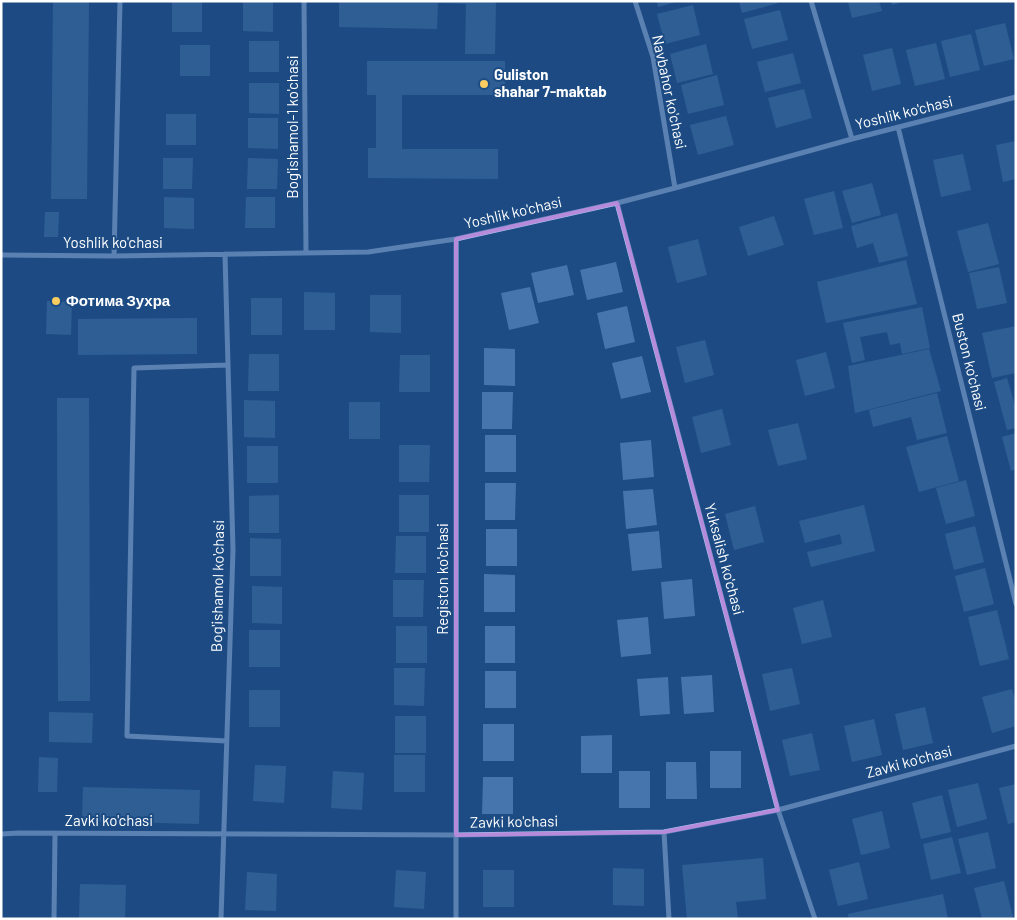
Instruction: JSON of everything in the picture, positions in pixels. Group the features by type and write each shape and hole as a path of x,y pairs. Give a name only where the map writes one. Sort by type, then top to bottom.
{"street":[{"path":"114,256 120,1"},
{"name":"Bog'ishamol-1 ko'chasi","path":"304,1 306,253"},
{"name":"Navbahor ko'chasi","path":"635,1 653,57 676,188"},
{"path":"810,1 852,139"},
{"name":"Yoshlik ko'chasi","path":"1,255 114,256 368,252 456,238 616,203 1016,97"},
{"name":"Buston ko'chasi","path":"898,127 1016,604"},
{"name":"Yuksalish ko'chasi","path":"616,203 778,810 815,919"},
{"name":"Registon ko'chasi","path":"456,238 456,919"},
{"name":"Bog'ishamol ko'chasi","path":"221,919 233,550 225,254"},
{"path":"227,365 134,368 127,736 227,740"},
{"name":"Zavki ko'chasi","path":"1,834 456,835 664,832 778,810 1016,746"},
{"path":"664,832 669,919"},
{"path":"54,919 55,833"}],"highlighted area":[{"path":"617,203 778,810 664,832 456,835 456,239"}],"building":[{"path":"53,1 89,1 87,199 51,199"},
{"path":"172,1 202,1 202,32 172,32"},
{"path":"243,1 273,1 273,32 243,31"},
{"path":"339,1 496,1 495,54 465,54 466,4 438,3 437,29 339,27"},
{"path":"657,1 676,1 676,2 658,7"},
{"path":"739,1 778,1 778,3 742,13"},
{"path":"848,1 879,1 882,11 852,18"},
{"path":"891,1 903,1 903,2 892,5"},
{"path":"693,5 700,35 665,44 657,14"},
{"path":"780,10 788,40 752,49 744,19"},
{"path":"1005,23 1014,59 984,66 975,30"},
{"path":"971,34 980,70 950,77 941,41"},
{"path":"249,41 279,41 279,72 249,72"},
{"path":"936,43 945,79 915,86 906,50"},
{"path":"706,44 713,74 677,83 670,54"},
{"path":"180,45 210,45 210,76 180,76"},
{"path":"892,48 901,84 872,91 863,55"},
{"path":"793,53 801,83 765,92 757,62"},
{"path":"367,61 505,61 505,95 402,95 402,149 498,149 498,179 368,178 368,148 376,148 376,95 367,95"},
{"path":"717,75 724,105 688,114 681,85"},
{"path":"249,83 279,83 279,114 249,113"},
{"path":"804,89 812,118 776,128 768,98"},
{"path":"166,114 196,114 196,145 166,145"},
{"path":"726,116 734,145 698,155 690,125"},
{"path":"248,118 278,118 278,149 248,148"},
{"path":"1016,141 1016,179 1003,182 996,145"},
{"path":"963,154 971,190 941,197 933,160"},
{"path":"163,158 193,158 192,189 163,189"},
{"path":"248,158 278,159 277,189 247,189"},
{"path":"872,183 881,215 852,223 842,191"},
{"path":"834,191 843,228 814,235 804,199"},
{"path":"164,197 194,198 194,229 164,228"},
{"path":"246,197 275,197 275,228 245,228"},
{"path":"45,212 59,212 58,237 44,237"},
{"path":"897,213 908,256 879,263 873,243 857,248 851,226"},
{"path":"774,216 784,245 748,256 739,227"},
{"path":"988,223 999,264 968,272 957,231"},
{"path":"698,239 707,275 677,283 668,247"},
{"path":"906,260 917,304 826,323 817,282"},
{"path":"616,262 623,292 587,300 580,270"},
{"path":"567,265 574,295 538,303 531,273"},
{"path":"999,267 1007,303 977,309 969,273"},
{"path":"530,287 539,323 509,330 501,293"},
{"path":"304,292 335,293 335,330 304,330"},
{"path":"370,295 401,295 401,333 370,332"},
{"path":"251,298 282,298 282,335 251,335"},
{"path":"47,301 72,302 71,335 46,334"},
{"path":"627,306 635,342 605,349 597,313"},
{"path":"922,307 930,348 902,354 900,343 890,345 887,332 860,337 865,360 852,363 843,323"},
{"path":"197,318 197,354 78,355 78,319"},
{"path":"1016,326 1016,373 992,378 982,333"},
{"path":"705,340 714,375 685,383 676,347"},
{"path":"484,348 515,349 515,386 484,385"},
{"path":"929,349 941,391 855,413 848,366"},
{"path":"826,352 835,388 805,396 796,360"},
{"path":"249,354 279,354 279,391 248,391"},
{"path":"400,355 430,355 430,392 399,392"},
{"path":"642,356 651,392 621,399 612,363"},
{"path":"1007,378 1016,409 1016,428 1007,430 994,382"},
{"path":"482,392 513,392 512,429 482,429"},
{"path":"937,393 947,433 917,440 911,417 873,427 869,410"},
{"path":"57,398 89,398 90,701 58,701"},
{"path":"244,400 275,401 275,438 244,437"},
{"path":"349,402 380,402 380,439 349,439"},
{"path":"722,409 731,445 701,453 692,417"},
{"path":"798,423 807,459 778,466 768,430"},
{"path":"1016,433 1016,469 1011,471 1002,437"},
{"path":"485,435 516,435 516,472 485,472"},
{"path":"947,436 959,481 919,492 906,447"},
{"path":"651,440 654,477 623,480 620,443"},
{"path":"399,445 430,445 429,482 399,482"},
{"path":"247,446 278,446 278,483 247,483"},
{"path":"966,480 975,516 946,524 936,488"},
{"path":"485,483 516,483 515,520 485,520"},
{"path":"653,489 657,525 626,529 623,491"},
{"path":"279,495 279,533 249,533 249,496"},
{"path":"399,495 429,495 429,532 399,532"},
{"path":"864,505 875,551 811,567 807,552 842,544 840,534 805,543 799,521"},
{"path":"755,506 764,542 734,550 725,514"},
{"path":"975,526 984,562 954,570 945,534"},
{"path":"486,529 517,529 517,566 486,566"},
{"path":"659,531 662,568 632,571 628,534"},
{"path":"396,536 426,536 426,573 395,573"},
{"path":"250,538 281,539 281,576 250,576"},
{"path":"985,568 994,604 964,612 955,576"},
{"path":"484,574 515,575 515,612 484,612"},
{"path":"692,579 695,616 664,619 661,582"},
{"path":"393,580 424,580 423,617 393,617"},
{"path":"252,586 282,587 282,624 252,623"},
{"path":"823,600 832,637 802,644 793,608"},
{"path":"997,610 1009,659 980,666 968,617"},
{"path":"648,617 651,654 621,657 617,620"},
{"path":"396,626 427,626 427,663 396,663"},
{"path":"485,626 515,626 515,663 485,663"},
{"path":"249,630 280,630 280,667 249,667"},
{"path":"394,668 425,668 424,706 394,705"},
{"path":"792,668 800,704 770,711 762,674"},
{"path":"485,671 516,671 516,708 485,708"},
{"path":"712,675 714,712 684,714 681,677"},
{"path":"668,677 670,714 640,716 637,679"},
{"path":"1012,689 1016,703 1016,726 992,733 982,697"},
{"path":"249,690 280,690 280,727 249,727"},
{"path":"925,707 933,743 903,750 895,714"},
{"path":"49,712 93,713 92,743 49,742"},
{"path":"395,716 426,716 426,753 395,753"},
{"path":"874,719 882,755 852,762 844,726"},
{"path":"483,724 514,724 514,761 483,761"},
{"path":"812,733 820,770 790,776 782,740"},
{"path":"612,735 612,773 581,773 581,736"},
{"path":"710,751 741,751 741,788 710,788"},
{"path":"394,755 425,755 425,792 394,792"},
{"path":"39,757 58,758 57,792 38,792"},
{"path":"666,762 696,762 697,799 666,799"},
{"path":"255,765 286,766 284,803 253,801"},
{"path":"333,771 364,773 362,810 331,808"},
{"path":"619,771 650,771 650,808 619,808"},
{"path":"483,777 513,777 513,814 482,814"},
{"path":"978,783 987,819 957,827 948,790"},
{"path":"1016,784 1016,822 1008,824 999,788"},
{"path":"83,787 200,790 199,824 82,821"},
{"path":"942,795 951,832 921,839 912,803"},
{"path":"882,811 890,848 861,855 852,819"},
{"path":"988,832 996,868 967,875 958,839"},
{"path":"952,837 961,873 931,880 923,844"},
{"path":"763,858 766,899 736,902 738,919 687,919 682,865"},
{"path":"859,862 868,899 838,906 829,870"},
{"path":"613,868 644,869 644,906 613,905"},
{"path":"396,870 426,872 424,909 394,907"},
{"path":"483,870 514,870 514,907 483,907"},
{"path":"247,872 277,874 276,911 245,910"},
{"path":"1004,881 1013,917 1007,919 982,919 974,888"},
{"path":"80,884 126,885 125,919 79,919"},
{"path":"943,894 948,919 849,919 848,914"}],"place":[{"name":"Guliston shahar 7-maktab","path":"484,84"},
{"name":"Фотима Зухра","path":"56,301"}]}
